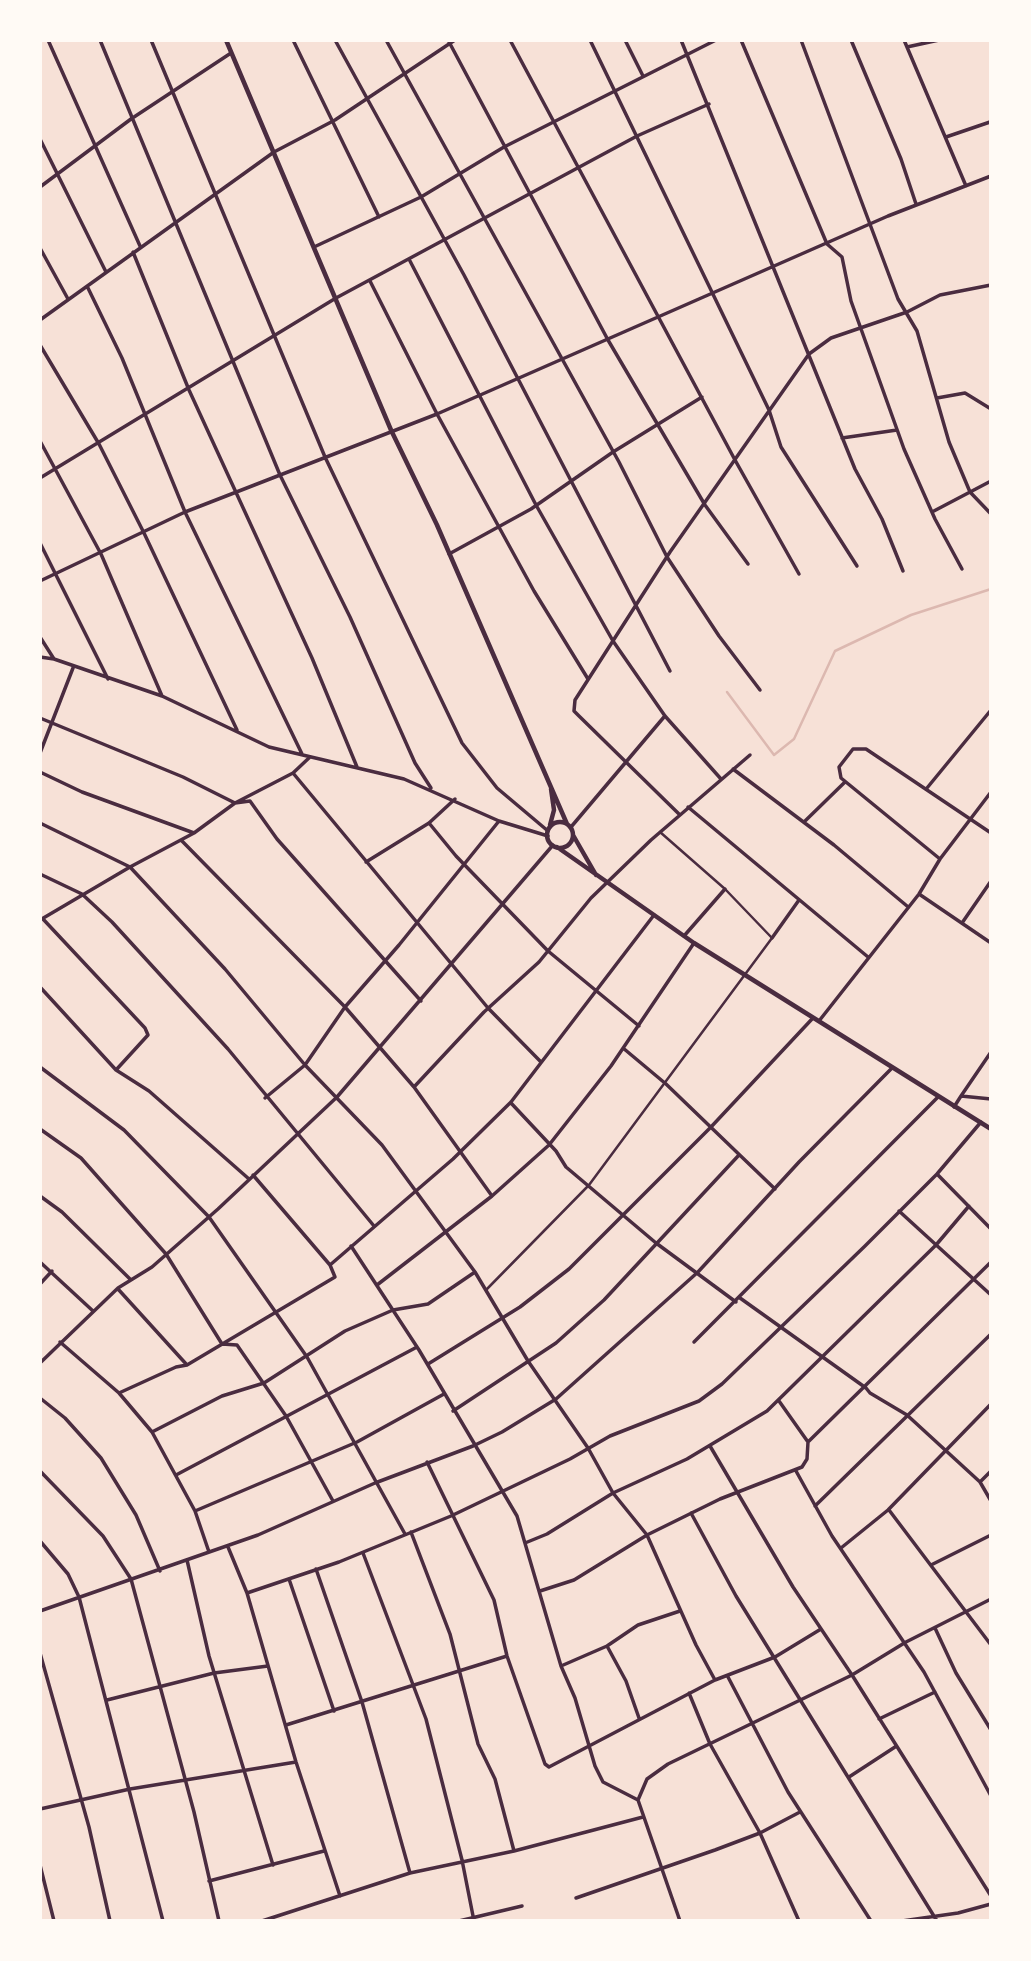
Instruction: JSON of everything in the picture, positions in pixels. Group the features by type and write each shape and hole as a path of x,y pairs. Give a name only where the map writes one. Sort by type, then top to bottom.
{"street":[{"path":"48,40 97,144 140,246"},
{"path":"100,40 231,363 280,475 350,617 415,763 431,788"},
{"path":"152,40 276,335 324,457 466,752 497,788 548,832 555,846 607,884 815,1021 991,1129"},
{"path":"226,40 391,430 573,835 597,876"},
{"path":"293,40 335,120 379,217"},
{"path":"335,40 517,377 607,547 634,607 670,671"},
{"path":"386,40 613,452 667,557 719,636 760,690"},
{"path":"40,320 274,152 335,120 448,42 455,40"},
{"path":"510,40 799,574"},
{"path":"590,40 769,410 781,447 857,566"},
{"path":"625,40 643,76"},
{"path":"681,40 842,438 903,571"},
{"path":"314,247 421,197 505,147 716,40"},
{"path":"741,40 827,244 842,257 850,301 897,430 932,512 962,569"},
{"path":"801,40 898,299 916,331 949,442 971,492 991,514"},
{"path":"851,40 901,159 916,205"},
{"path":"904,40 966,186"},
{"path":"906,47 939,40"},
{"path":"448,42 608,340 705,505 748,564"},
{"path":"40,187 131,118 231,53"},
{"path":"40,478 337,298 410,261 485,217 637,136 709,104"},
{"path":"946,137 990,122"},
{"path":"40,139 106,272"},
{"path":"40,581 185,512 437,414 916,205 991,176"},
{"path":"40,248 68,299"},
{"path":"133,252 189,390 312,658 357,767"},
{"path":"410,261 536,505 613,641 665,716 721,779"},
{"path":"370,281 437,414 588,679"},
{"path":"680,815 575,711 575,700 667,557 809,354 831,338 907,312 952,291 991,285"},
{"path":"87,286 122,358 185,512 303,756"},
{"path":"40,345 99,444 144,533 237,732"},
{"path":"937,398 965,393 991,409"},
{"path":"449,554 536,505 613,452 702,397"},
{"path":"842,438 897,430"},
{"path":"40,440 101,554 162,696"},
{"path":"932,512 991,481"},
{"path":"40,543 108,679"},
{"path":"40,637 54,659"},
{"path":"40,657 54,659 73,668 162,696 270,747 431,788 499,821 548,832"},
{"path":"40,752 73,668"},
{"path":"927,789 991,709"},
{"path":"569,825 665,716"},
{"path":"40,718 183,777 235,803 250,801 258,808 277,839 421,1001"},
{"path":"940,859 838,774 839,767 853,749 859,747 991,833"},
{"path":"414,1087 488,1008 548,951 607,884 660,832 750,755"},
{"path":"116,1070 148,1035 145,1028 41,919 130,867 181,841 235,803 293,773 310,757"},
{"path":"733,769 804,822 908,907"},
{"path":"40,772 82,792 194,833"},
{"path":"293,773 488,1008 541,1062"},
{"path":"548,832 554,810 549,781"},
{"path":"804,822 845,782"},
{"path":"427,1365 502,1318 569,1269 711,1127 815,1021 919,894 940,859 991,792"},
{"path":"366,862 429,823 456,799"},
{"path":"688,807 868,957"},
{"path":"265,1098 305,1065 345,1007 386,961 499,821"},
{"path":"548,832 559,822 569,825"},
{"path":"40,823 130,867 225,968 305,1065 382,1145 475,1272 528,1361 588,1448 613,1493 647,1535 680,1611 715,1680"},
{"path":"429,823 548,951 639,1026"},
{"path":"660,832 725,889 772,938"},
{"path":"40,1363 118,1288 166,1254 209,1217 337,1097 555,846 569,844 573,835"},
{"path":"181,841 345,1007 414,1087 462,1150 492,1196"},
{"path":"40,874 82,894 228,1049 265,1098 374,1226"},
{"path":"962,923 991,881"},
{"path":"684,936 725,889"},
{"path":"919,894 991,943"},
{"path":"486,1291 589,1185 799,900"},
{"path":"330,1265 462,1150 511,1102 654,915"},
{"path":"377,1285 492,1196 549,1145 639,1026 694,943"},
{"path":"40,987 116,1070 149,1091 249,1179"},
{"path":"623,1048 666,1084 775,1189"},
{"path":"954,1107 991,1052"},
{"path":"40,1067 124,1130 209,1217 307,1357 357,1442 405,1534"},
{"path":"40,1611 228,1547 378,1482 473,1446 502,1432 556,1399 698,1272 892,1068"},
{"path":"961,1096 991,1099"},
{"path":"694,1342 938,1097"},
{"path":"511,1102 566,1167 656,1243 892,1409 907,1415 980,1482 991,1501"},
{"path":"247,1593 363,1553 451,1517 636,1424 699,1401 722,1384 937,1174 981,1122"},
{"path":"40,1129 81,1158 166,1254 222,1344"},
{"path":"453,1411 556,1343 604,1300 739,1155"},
{"path":"937,1174 991,1229"},
{"path":"119,1393 176,1367 187,1365 335,1277 330,1265 253,1175"},
{"path":"40,1196 62,1212 130,1279"},
{"path":"525,1543 555,1529 613,1493 654,1477 710,1446 747,1425 779,1401 936,1245 969,1206"},
{"path":"899,1211 991,1295"},
{"path":"351,1246 417,1347 473,1446 517,1516 561,1667 575,1698 603,1782 638,1800"},
{"path":"40,1262 93,1311"},
{"path":"540,1591 596,1569 647,1535 691,1513 736,1492 796,1471 805,1464 808,1442 991,1262"},
{"path":"40,1284 51,1271"},
{"path":"152,1432 222,1396 264,1383 345,1331 393,1310 428,1304 475,1272"},
{"path":"118,1288 187,1365"},
{"path":"815,1506 991,1334"},
{"path":"60,1342 119,1393 152,1432 195,1511 209,1552"},
{"path":"222,1344 237,1345 264,1383 286,1416 333,1501"},
{"path":"176,1475 417,1347"},
{"path":"195,1511 357,1442 444,1394"},
{"path":"40,1398 65,1418 101,1458 136,1515 160,1571"},
{"path":"779,1401 808,1442"},
{"path":"841,1548 888,1510 991,1405"},
{"path":"710,1446 821,1629 991,1896"},
{"path":"427,1462 451,1517 494,1600 507,1656 545,1763 555,1766 639,1718 715,1680 775,1657 821,1629"},
{"path":"40,1471 103,1536 131,1579 185,1780 219,1921"},
{"path":"796,1471 841,1548 906,1642 991,1796"},
{"path":"980,1482 991,1471"},
{"path":"888,1510 932,1565 963,1612 991,1645"},
{"path":"691,1513 736,1596 802,1698 937,1921"},
{"path":"411,1532 461,1672 478,1744 495,1779 514,1851"},
{"path":"932,1565 991,1535"},
{"path":"40,1541 68,1574 79,1597 163,1921"},
{"path":"228,1547 247,1593 296,1762 340,1896"},
{"path":"363,1553 426,1720 462,1860 474,1919"},
{"path":"187,1560 214,1673 273,1865"},
{"path":"316,1569 362,1702 410,1873"},
{"path":"289,1579 334,1711"},
{"path":"680,1921 638,1800 648,1779 668,1764 852,1675 906,1642 991,1599"},
{"path":"561,1667 607,1646 638,1625 680,1611"},
{"path":"935,1628 956,1673 991,1730"},
{"path":"607,1646 626,1681 639,1718"},
{"path":"40,1653 82,1798 110,1921"},
{"path":"286,1725 507,1656"},
{"path":"107,1700 214,1673 268,1666"},
{"path":"728,1677 800,1812 871,1921"},
{"path":"878,1719 935,1692"},
{"path":"690,1693 710,1744 760,1833 799,1921"},
{"path":"849,1777 895,1747"},
{"path":"40,1808 130,1789 296,1762"},
{"path":"576,1898 760,1833 800,1812"},
{"path":"262,1921 410,1873 514,1851 643,1817"},
{"path":"209,1881 324,1851"},
{"path":"40,1865 54,1921"},
{"path":"902,1921 958,1913 991,1904"},
{"path":"459,1921 523,1906"}],"waterway":[{"path":"727,692 774,755 794,739 835,651 911,615 991,589"}]}
